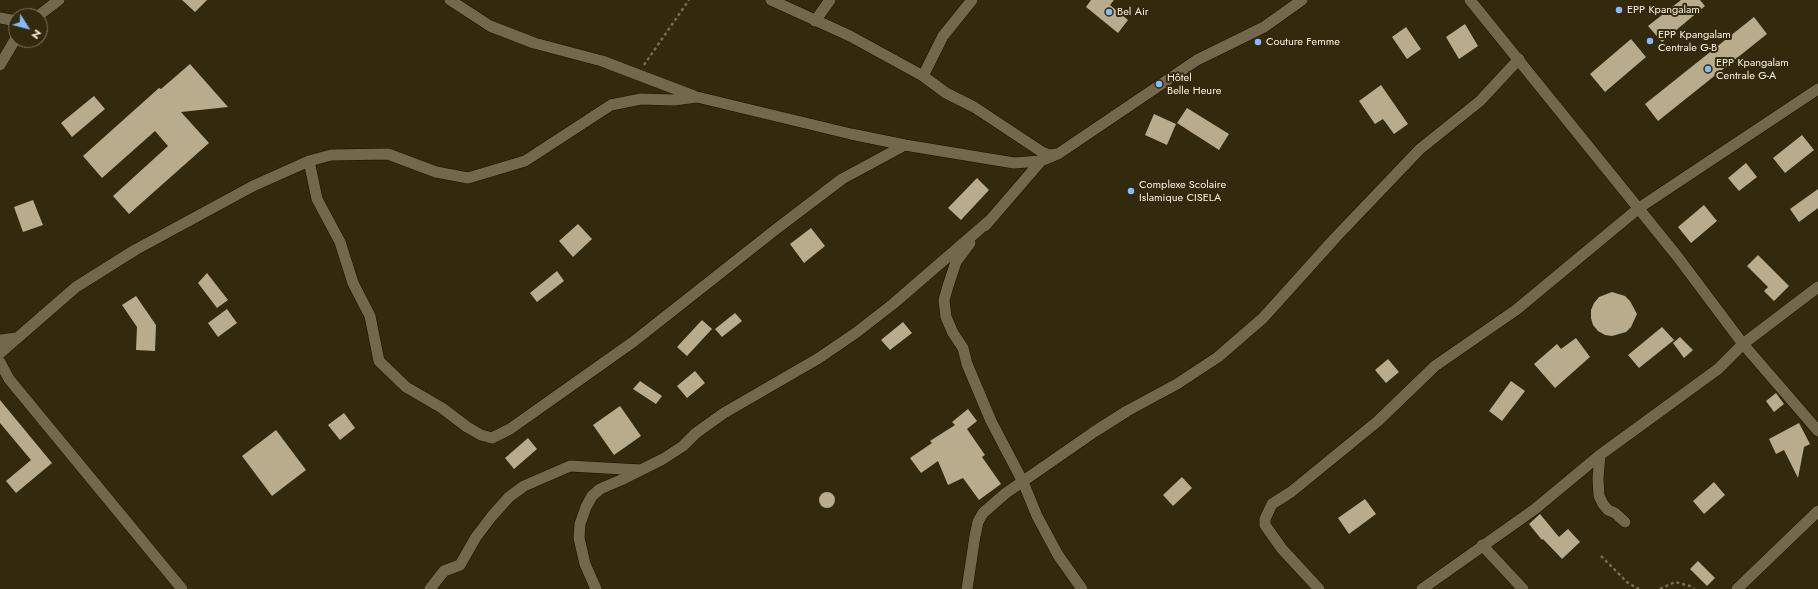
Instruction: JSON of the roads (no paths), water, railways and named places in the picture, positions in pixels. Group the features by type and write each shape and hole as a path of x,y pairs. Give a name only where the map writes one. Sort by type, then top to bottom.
{"street":[{"path":"48,8 59,0"},
{"path":"450,0 490,26 500,30 534,43 602,60 662,85 697,97 851,134 905,145 1014,163 1041,161 1058,154 1197,60 1264,26 1302,0"},
{"path":"771,0 850,36 923,76 946,93 974,107 1049,156 1058,154"},
{"path":"816,21 830,0"},
{"path":"923,76 943,36 972,0"},
{"path":"1470,0 1639,208 1743,344 1818,431"},
{"path":"0,65 10,48"},
{"path":"967,589 978,522 983,513 991,505 1127,411 1177,384 1218,358 1264,318 1336,237 1420,149 1480,101 1519,59"},
{"path":"1319,589 1282,549 1265,525 1265,519 1272,504 1291,492 1378,421 1435,366 1516,310 1639,208 1818,89"},
{"path":"0,353 76,287 135,250 253,186 309,162 331,155 361,153 388,154 436,172 468,178 525,161 611,105 641,99 674,100 697,97"},
{"path":"309,162 317,199 340,242 353,283 370,316 379,361 406,388 442,408 481,436 492,438 510,429 633,342 842,179 905,145"},
{"path":"1041,161 956,262 944,300 944,310 953,333 963,348 967,364 990,421 1023,482 1037,516 1058,555 1082,589"},
{"path":"596,589 585,564 579,538 580,524 592,496 600,489 662,459 683,446 696,433 724,413 819,358 857,332 920,282 989,221"},
{"path":"1422,589 1482,545 1535,509 1600,455 1718,369 1743,344 1818,287"},
{"path":"0,340 16,338"},
{"path":"0,362 9,379 182,589"},
{"path":"1600,455 1598,478 1599,496 1602,504 1625,522"},
{"path":"430,589 444,571 460,565 476,537 492,516 509,497 524,486 570,466 641,470"},
{"path":"1737,589 1818,511"},
{"path":"1482,545 1523,589"}],"place":[{"name":"EPP Kpangalam","path":"1619,10"},
{"name":"Bel Air","path":"1109,12"},
{"name":"EPP Kpangalam Centrale G-B","path":"1650,41"},
{"name":"Couture Femme","path":"1258,42"},
{"name":"EPP Kpangalam Centrale G-A","path":"1708,69"},
{"name":"Hôtel Belle Heure","path":"1159,84"},
{"name":"Complexe Scolaire Islamique CISELA","path":"1131,191"}]}
